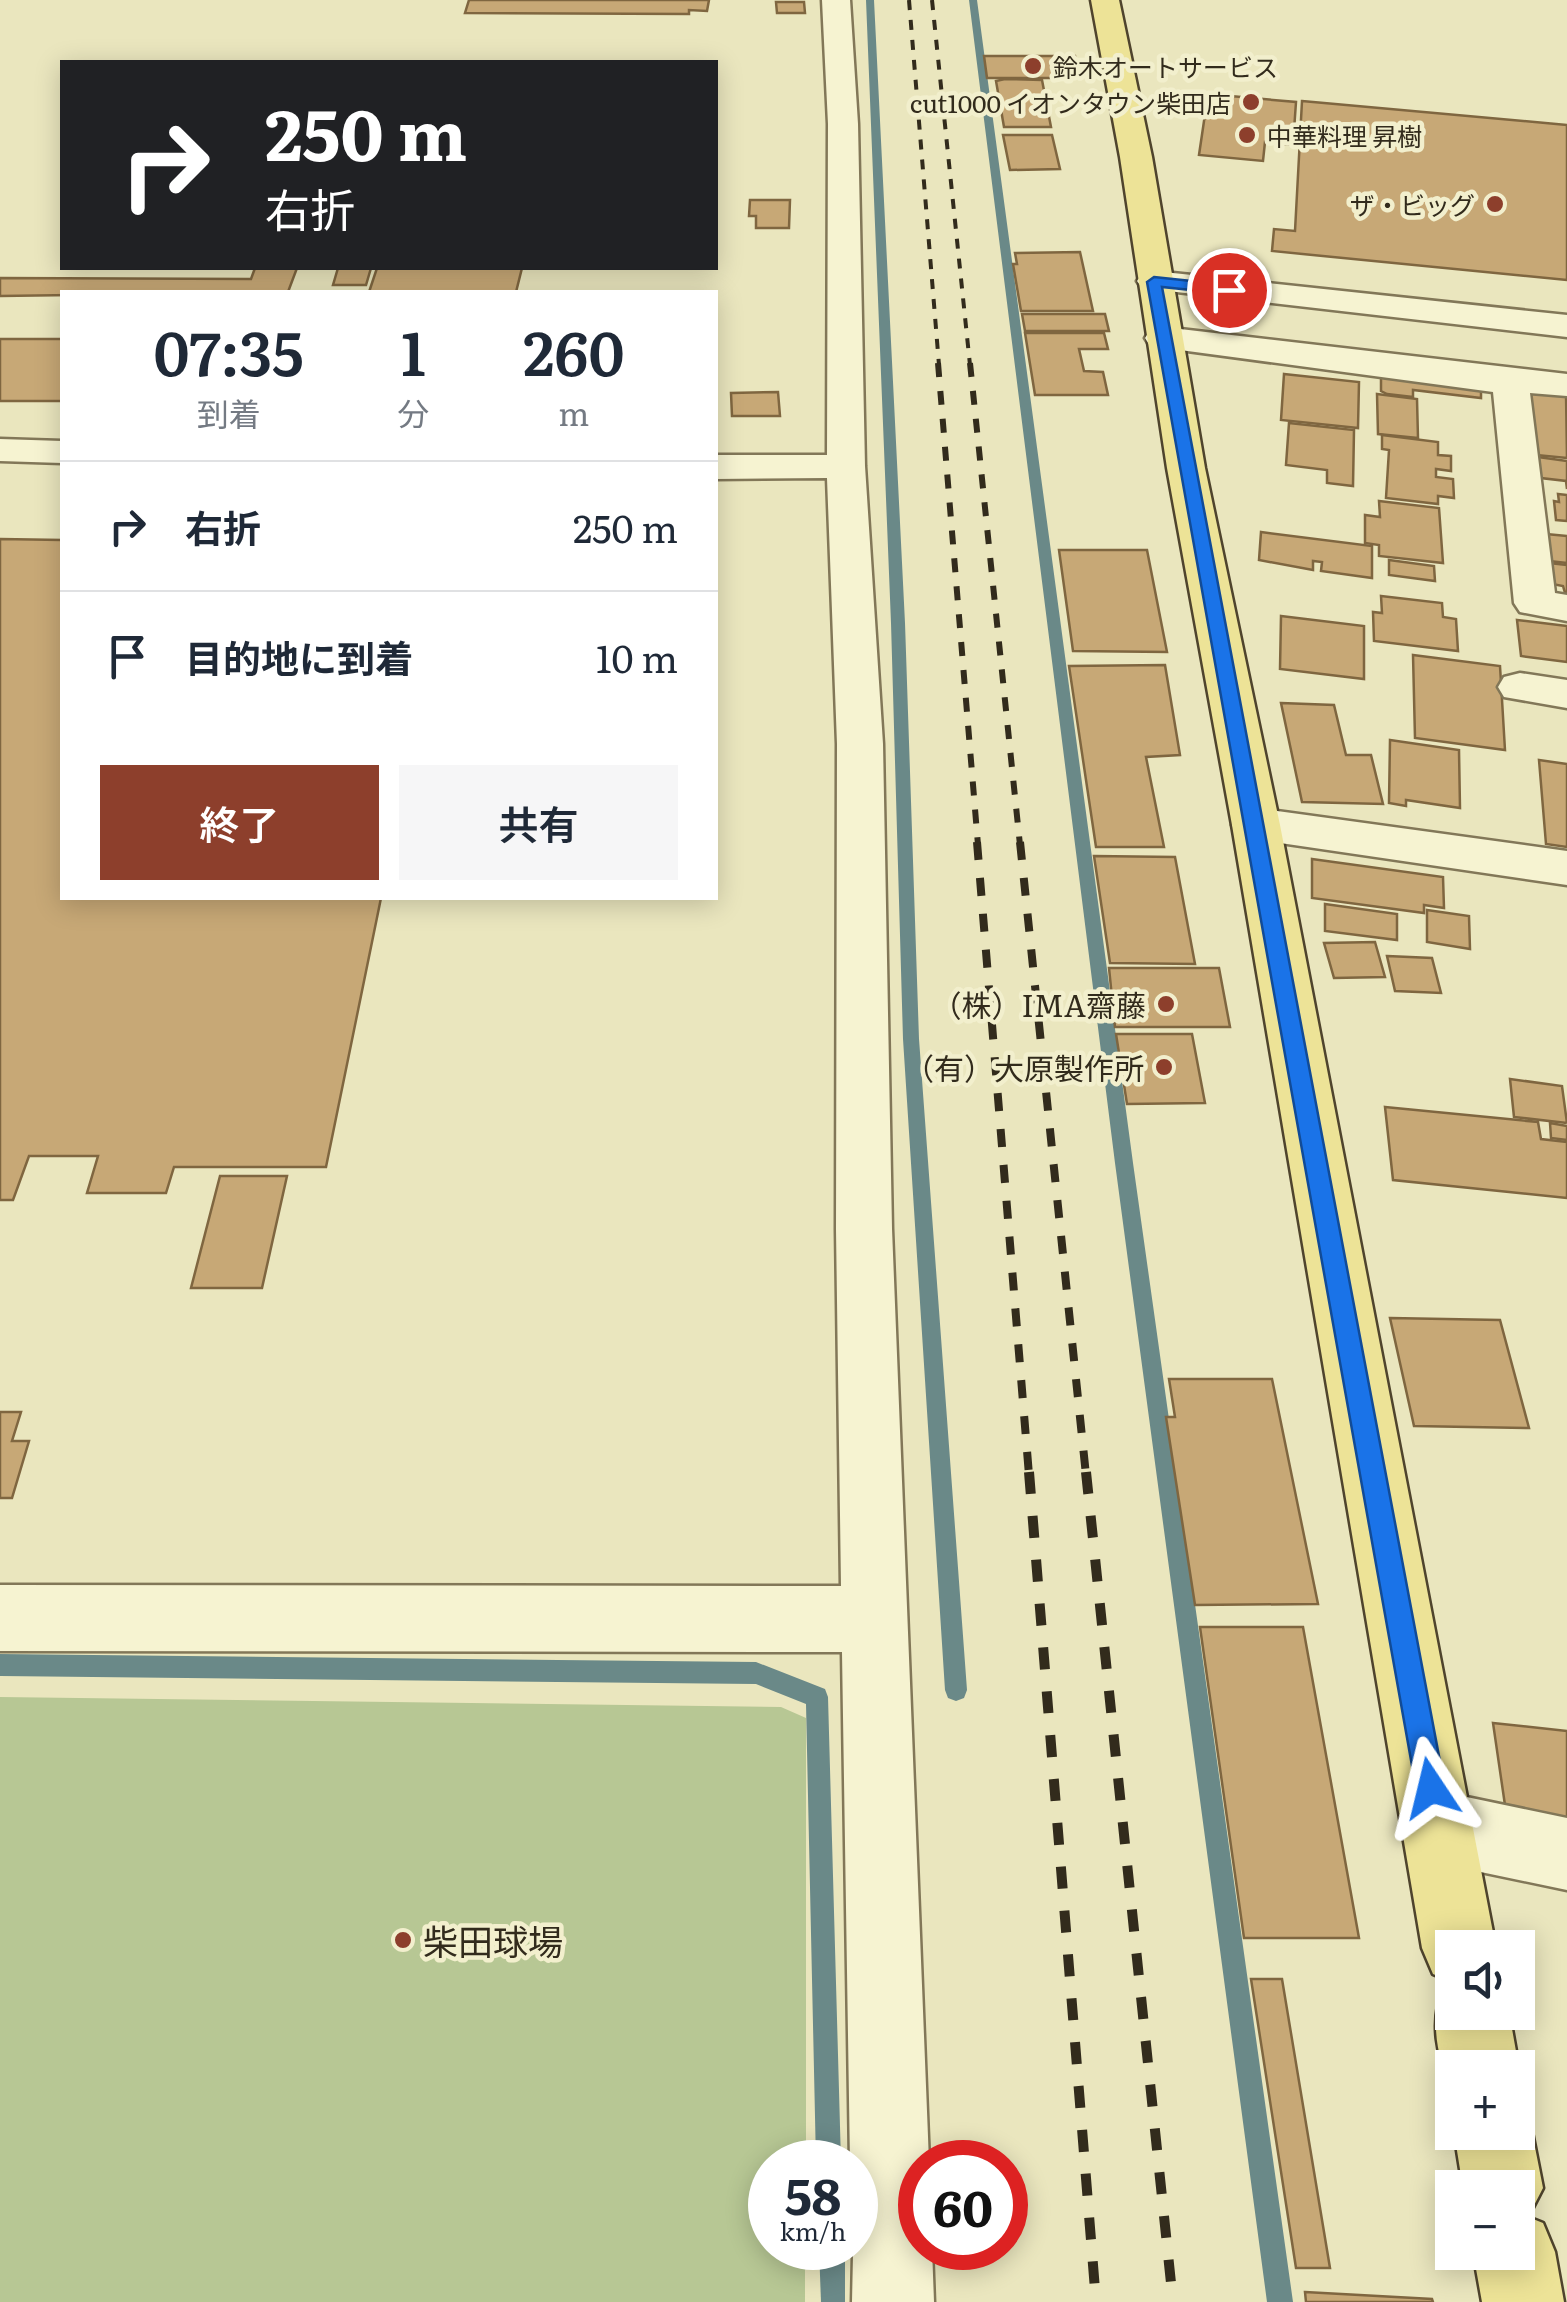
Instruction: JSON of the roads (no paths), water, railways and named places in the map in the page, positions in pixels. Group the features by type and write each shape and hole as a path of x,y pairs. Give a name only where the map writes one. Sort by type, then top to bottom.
{"main road":[{"path":"1106,0 1136,157 1163,338 1256,825 1457,1930"},
{"path":"1517,2270 1523,2302"}],"street":[{"path":"836,0 843,124 846,466 860,744 864,1229 893,2302"},
{"path":"1154,282 1567,326"},
{"path":"1163,338 1567,385"},
{"path":"1498,379 1510,387 1535,603 1567,608"},
{"path":"0,450 60,452"},
{"path":"718,467 846,466"},
{"path":"1520,687 1567,694"},
{"path":"1256,825 1567,868"},
{"path":"0,1618 876,1620"},
{"path":"1438,1827 1567,1854"}],"waterway":[{"path":"870,0 898,623 911,1039 956,1690"},
{"path":"973,0 1124,1163 1280,2302"},
{"path":"0,1665 756,1673 817,1697 828,2140"},
{"path":"832,2270 833,2299"}],"railway":[{"path":"909,0 939,365"},
{"path":"932,0 970,365"},
{"path":"938,363 978,845"},
{"path":"970,363 1020,845"},
{"path":"977,842 1029,1475"},
{"path":"1020,842 1086,1475"},
{"path":"1029,1472 1096,2302"},
{"path":"1086,1472 1173,2302"}],"place":[{"name":"鈴木オートサービス","path":"1033,66"},
{"name":"cut1000 イオンタウン柴田店","path":"1251,102"},
{"name":"中華料理 昇樹","path":"1247,135"},
{"name":"ザ・ビッグ","path":"1495,204"},
{"name":"（株）IMA齋藤","path":"1166,1004"},
{"name":"（有）大原製作所","path":"1164,1067"},
{"name":"柴田球場","path":"403,1940"}]}
